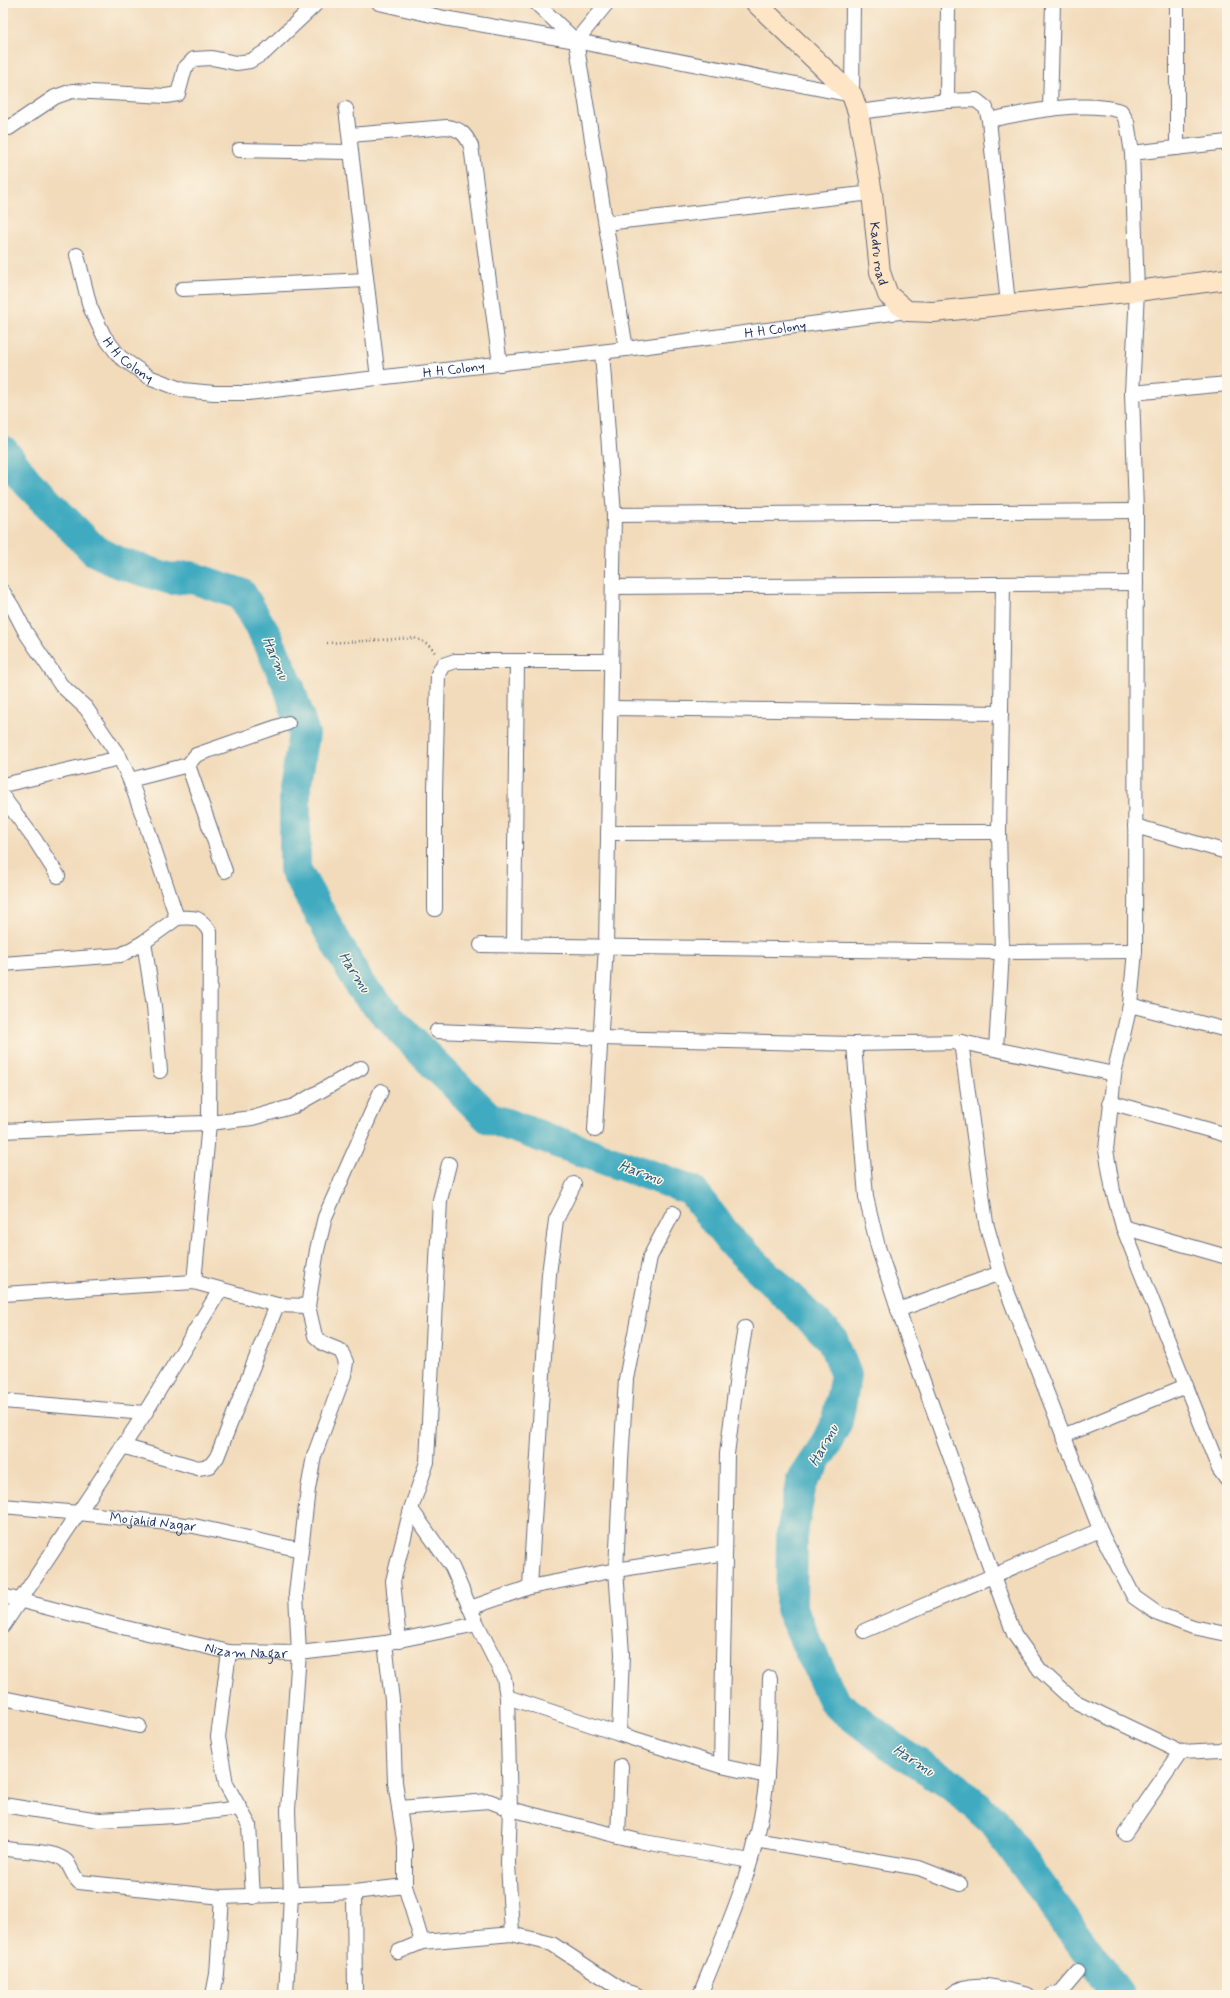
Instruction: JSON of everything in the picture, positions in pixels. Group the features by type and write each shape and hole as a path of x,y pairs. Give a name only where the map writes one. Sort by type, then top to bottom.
{"main road":[{"path":"756,3 855,104"},
{"name":"Kadru road","path":"855,104 872,193 880,272 888,294 907,311"},
{"path":"907,311 933,312 1137,291 1227,279"}],"street":[{"path":"9,128 56,97 72,90 166,96 178,94 185,68 194,59 212,58 236,63 250,61 265,52 317,3"},
{"path":"379,3 444,18 576,41 855,104 976,100 986,108 989,120 1008,304"},
{"path":"536,3 576,41 626,349"},
{"path":"576,41 607,3"},
{"path":"853,3 855,104"},
{"path":"947,101 948,3"},
{"path":"1050,108 1053,3"},
{"path":"1177,3 1177,148"},
{"path":"989,120 1050,108 1109,108 1121,111 1127,122 1132,153 1137,291 1132,393 1136,511 1135,951 1130,1005 1114,1074 1106,1150 1113,1191 1123,1228 1219,1469 1227,1480"},
{"path":"346,109 378,378"},
{"path":"350,135 447,127 457,128 466,135 471,146 500,364"},
{"path":"1132,153 1227,142"},
{"path":"239,150 352,152"},
{"path":"606,223 872,193"},
{"name":"H H Colony","path":"77,255 90,307 104,336 120,357 149,377 183,390 214,394 248,393 602,352 907,311"},
{"path":"182,289 366,280"},
{"path":"595,1130 606,946 612,708 614,515 602,352"},
{"path":"1132,393 1227,384"},
{"path":"614,515 1136,511"},
{"path":"613,587 1136,583"},
{"path":"996,1049 1002,952 999,832 1003,585"},
{"path":"3,592 26,634 61,685 86,708 120,758 130,780 177,918"},
{"path":"435,910 435,791 438,674 443,665 455,661 612,661"},
{"path":"514,945 517,661"},
{"path":"612,708 1001,713"},
{"path":"130,780 188,765 196,755 288,723"},
{"path":"3,786 120,758"},
{"path":"188,765 224,871"},
{"path":"3,797 36,840 58,876"},
{"path":"1135,826 1227,852"},
{"path":"608,833 999,832"},
{"path":"3,964 121,954 144,942 177,918 194,917 203,922 210,932 209,1124 194,1282"},
{"path":"144,942 154,1006 160,1071"},
{"path":"481,945 1002,952 1135,951"},
{"path":"1130,1005 1227,1030"},
{"path":"437,1031 601,1038 854,1044 961,1042 1114,1074"},
{"path":"961,1042 986,1223 1000,1273 1100,1530 1134,1598 1158,1614 1193,1627 1227,1634"},
{"path":"854,1044 866,1197 878,1247 898,1310 1014,1634 1040,1670 1074,1701 1181,1752 1220,1750 1227,1747"},
{"path":"3,1131 130,1125 209,1124 252,1118 294,1106 360,1068"},
{"path":"286,1995 290,1894 288,1810 299,1652 296,1594 308,1489 314,1456 344,1375 346,1362 341,1351 324,1344 315,1336 308,1306 317,1250 325,1217 381,1091"},
{"path":"1110,1102 1227,1134"},
{"path":"422,1942 405,1886 405,1846 395,1782 392,1700 392,1581 411,1509 427,1462 440,1200 449,1164"},
{"path":"530,1587 549,1274 556,1220 574,1184"},
{"path":"619,1734 622,1654 616,1570 620,1462 626,1379 650,1257 673,1213"},
{"path":"1123,1228 1227,1257"},
{"path":"898,1310 1000,1273"},
{"path":"3,1294 194,1282 277,1306 308,1306"},
{"path":"3,1626 145,1413 220,1290"},
{"path":"122,1446 198,1468 210,1466 216,1457 277,1306"},
{"path":"720,1766 727,1454 736,1376 745,1328"},
{"path":"1063,1436 1186,1386"},
{"path":"3,1401 145,1413"},
{"name":"Mojahid Nagar","path":"3,1506 194,1526 301,1550"},
{"path":"411,1509 452,1567 477,1624 504,1678 507,1697 510,1809 508,1863 512,1934"},
{"path":"864,1631 1100,1530"},
{"path":"470,1608 530,1587 616,1570 725,1553"},
{"name":"Nizam Nagar","path":"3,1596 21,1599 122,1627 228,1652 299,1652 392,1642 477,1624"},
{"path":"228,1652 218,1737 226,1784 249,1825 253,1897"},
{"path":"700,1995 734,1911 750,1861 761,1819 768,1776 770,1678"},
{"path":"507,1697 720,1766 768,1776"},
{"path":"3,1698 139,1726"},
{"path":"1125,1833 1181,1752"},
{"path":"618,1836 621,1766"},
{"path":"399,1808 490,1801 510,1809 618,1836 750,1861"},
{"path":"3,1805 99,1820 175,1816 240,1808"},
{"path":"755,1840 919,1868 960,1884"},
{"path":"3,1848 60,1856 68,1862 72,1874 79,1882 222,1897 354,1892 405,1886"},
{"path":"354,1892 355,1995"},
{"path":"213,1995 217,1974 222,1897"},
{"path":"398,1952 422,1942 512,1934 552,1944 624,1991 637,1995"},
{"path":"1052,1995 1061,1992 1078,1972"},
{"path":"951,1995 969,1986 988,1986 1028,1995"}],"path":[{"path":"326,642 414,638 422,640 432,646 443,665"}],"waterway":[{"name":"Harmu","path":"3,451 27,482 94,550 119,563 171,579 190,577 241,594 267,638 289,687 304,734 295,789 295,869 361,987 420,1050 489,1118 691,1190 729,1239 832,1339 846,1375 837,1421 823,1450 801,1483 792,1534 791,1609 834,1702 897,1750 954,1786 994,1822 1119,1995"}]}
